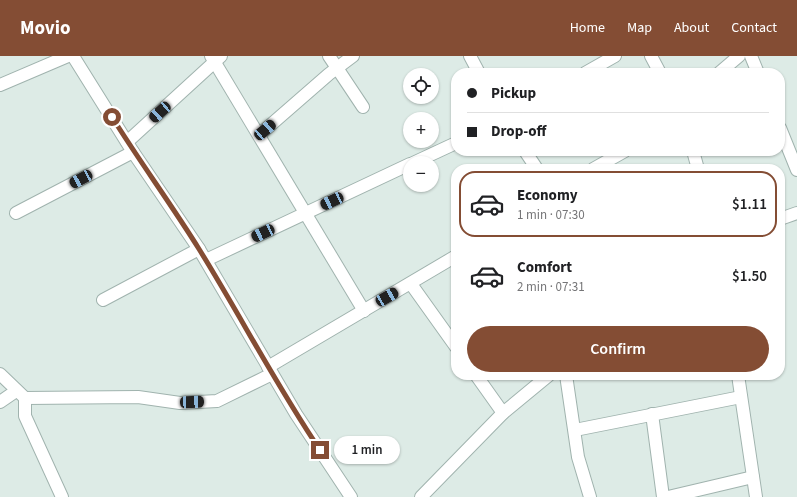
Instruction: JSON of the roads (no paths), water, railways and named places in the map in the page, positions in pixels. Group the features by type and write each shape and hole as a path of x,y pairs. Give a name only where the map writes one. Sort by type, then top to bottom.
{"street":[{"path":"0,84 68,56"},
{"path":"73,56 130,147 206,260 296,414 351,497"},
{"path":"329,56 363,108"},
{"path":"259,135 353,56"},
{"path":"470,56 476,68"},
{"path":"594,68 615,56"},
{"path":"651,56 657,68"},
{"path":"725,68 739,56"},
{"path":"751,56 756,68"},
{"path":"16,213 130,147 216,58 259,135 364,311"},
{"path":"785,140 797,170"},
{"path":"428,156 451,145"},
{"path":"602,164 616,156"},
{"path":"206,260 403,168"},
{"path":"785,217 797,213"},
{"path":"103,300 198,248"},
{"path":"0,402 21,394 138,397 180,403 217,401 451,259"},
{"path":"411,284 451,340"},
{"path":"0,374 21,394 25,416 62,497"},
{"path":"480,380 503,413"},
{"path":"421,497 503,413 543,380"},
{"path":"567,380 578,457 590,497"},
{"path":"739,380 756,497"},
{"path":"574,430 741,397"},
{"path":"652,414 663,497"},
{"path":"668,497 753,477"}]}
